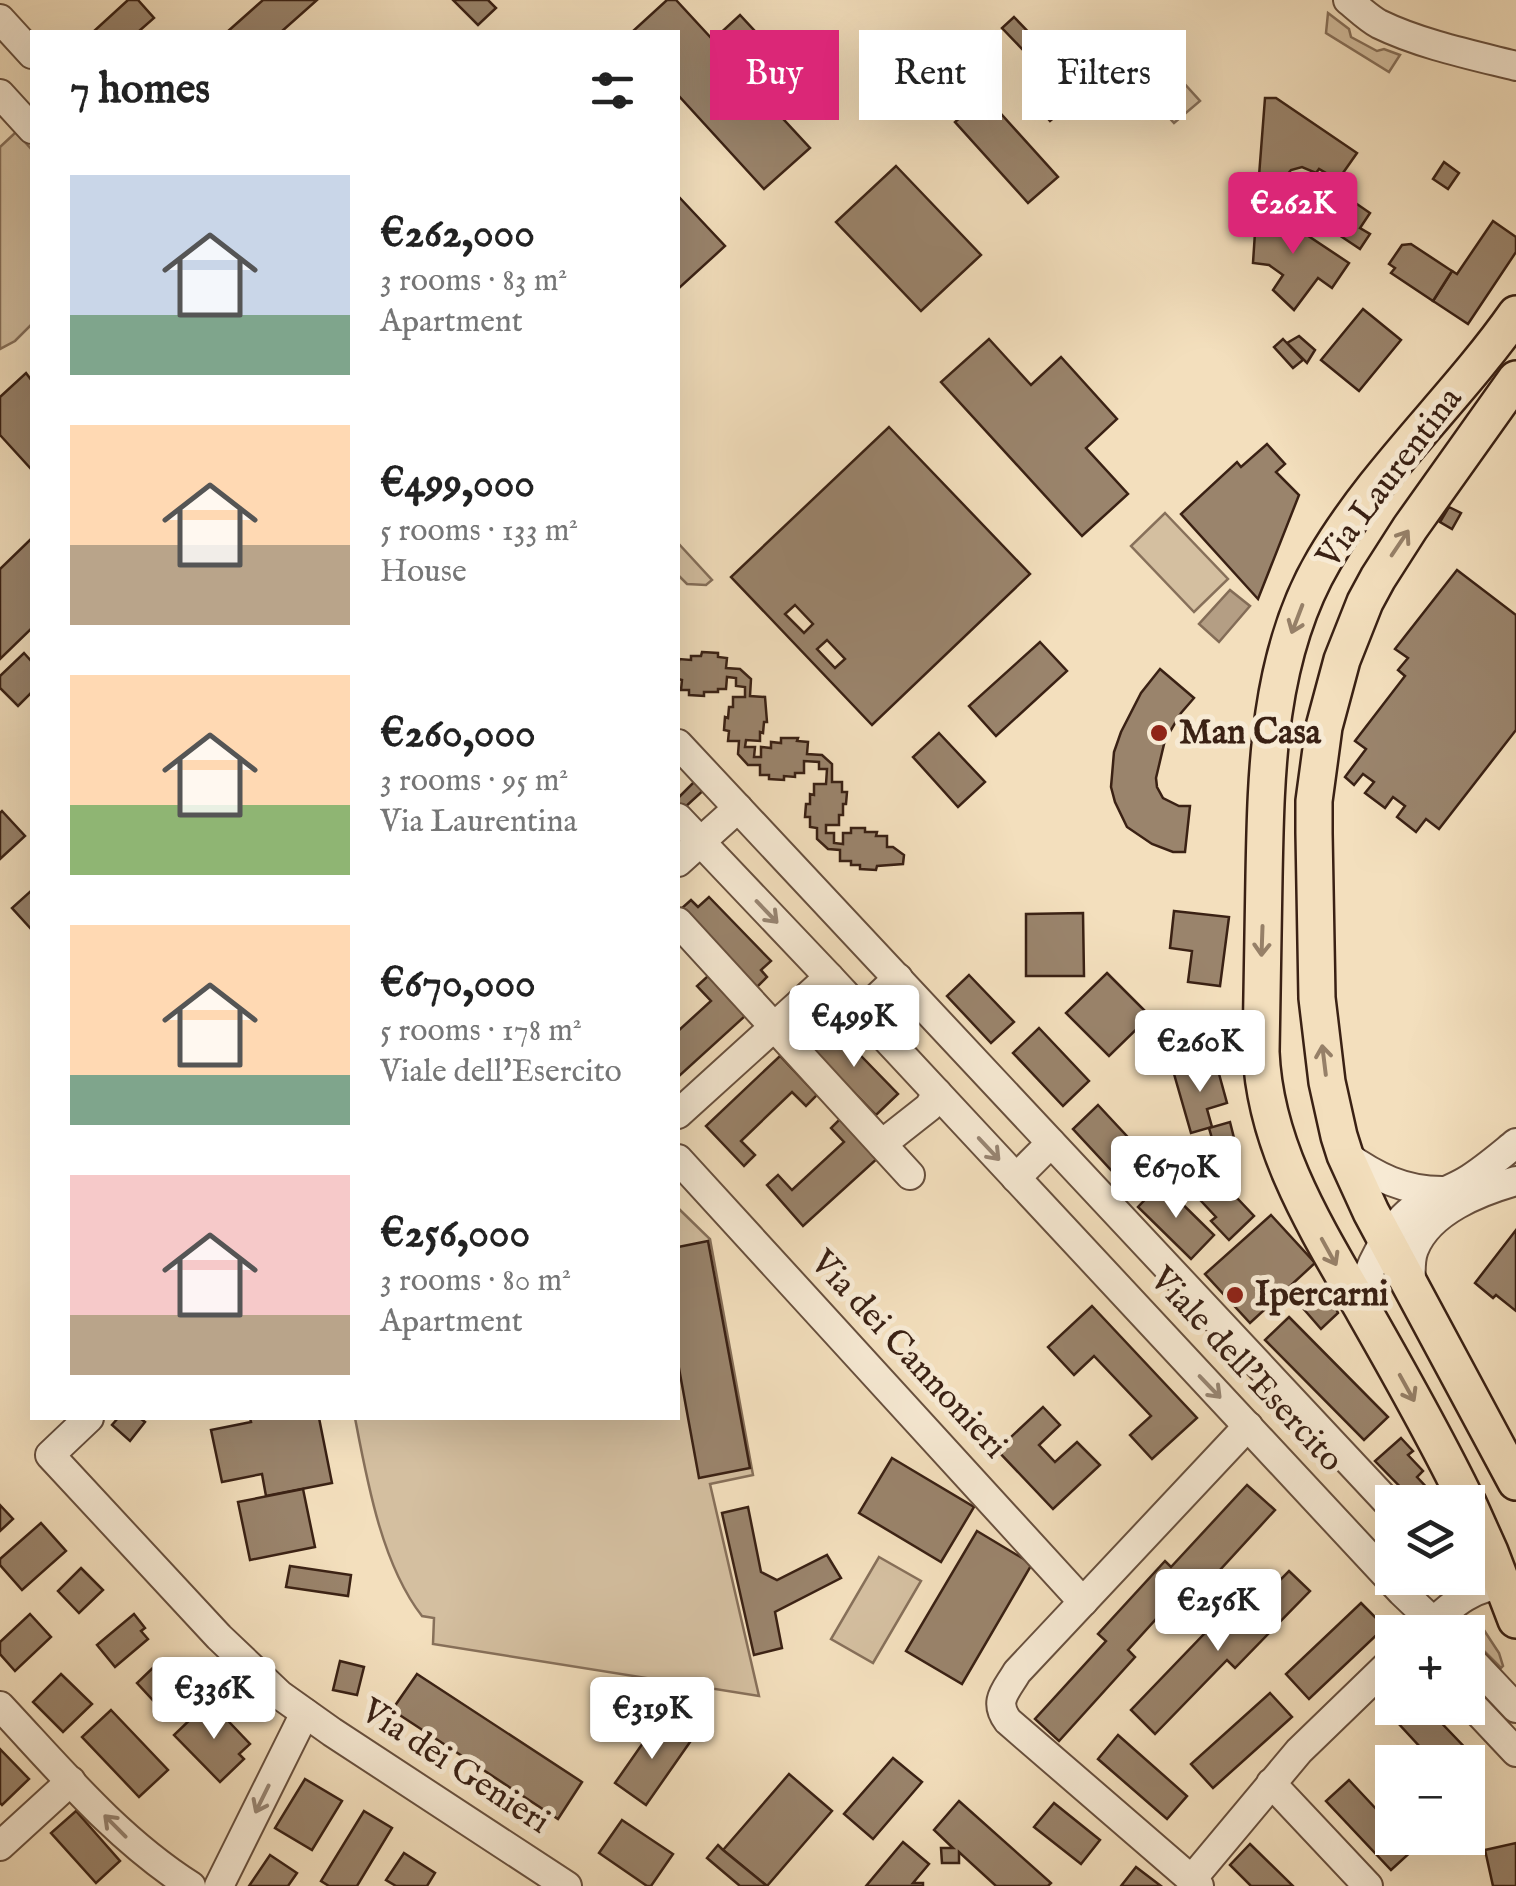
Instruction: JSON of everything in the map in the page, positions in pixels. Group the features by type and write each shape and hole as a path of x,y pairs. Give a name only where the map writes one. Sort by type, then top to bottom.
{"main road":[{"name":"Via Laurentina","path":"1459,1485 1298,1192 1277,1138 1263,1081 1265,817 1283,660 1316,574 1391,468 1516,314"},
{"name":"Via Laurentina","path":"1516,379 1378,578 1342,660 1324,727 1314,800 1318,998 1330,1098 1345,1155 1411,1289 1516,1482"},
{"name":"Via Laurentina","path":"1487,1585 1516,1620"}],"street":[{"path":"1348,0 1390,28 1516,66"},
{"path":"0,20 30,52"},
{"path":"0,94 30,127"},
{"name":"Viale dell'Esercito","path":"680,746 1375,1489"},
{"path":"680,860 738,808"},
{"name":"Viale dell'Esercito","path":"680,820 1248,1426 1375,1555"},
{"path":"680,924 910,1174"},
{"path":"680,1112 829,977"},
{"path":"862,1012 898,978"},
{"path":"882,1144 929,1108 937,1093"},
{"path":"1016,1178 1051,1143"},
{"path":"1359,1303 1367,1277 1398,1223 1414,1208 1472,1177 1516,1143"},
{"path":"1345,1155 1388,1182 1442,1191"},
{"name":"Via dei Cannonieri","path":"680,1161 1083,1602"},
{"path":"1411,1289 1414,1249 1434,1222 1458,1205 1516,1181"},
{"name":"Via dei Genieri","path":"87,1420 50,1454 247,1664 304,1713 567,1886"},
{"path":"1248,1426 1018,1672 1002,1697 1001,1711 1026,1738 1195,1883 1309,1740 1375,1677"},
{"path":"1450,1615 1487,1585"},
{"path":"1485,1675 1516,1708"},
{"path":"0,1706 133,1843 192,1886"},
{"path":"219,1886 304,1713"},
{"path":"1485,1719 1516,1752"},
{"path":"0,1846 70,1781"},
{"path":"1271,1784 1368,1886"}],"shaded area":[{"path":"1328,13 1349,29 1351,37 1377,51 1384,49 1400,55 1389,72 1326,33"},
{"path":"1186,85 1200,101 1186,113"},
{"path":"16,132 30,148 30,326 0,349 0,147"},
{"path":"1165,513 1228,579 1194,612 1131,546"},
{"path":"680,545 712,580 706,585 687,584 680,577"},
{"path":"1230,590 1250,606 1219,642 1199,624"},
{"path":"680,1210 710,1239 753,1475 710,1484 759,1696 433,1644 434,1618 422,1616 396,1572 371,1495 355,1420 680,1420"},
{"path":"879,1557 921,1581 873,1663 831,1639"},
{"path":"1485,1632 1499,1653 1501,1668 1485,1652"}],"building":[{"path":"128,0 138,0 154,18 140,30 95,30"},
{"path":"263,0 317,0 283,30 229,30"},
{"path":"453,0 488,0 496,8 478,25"},
{"path":"667,0 676,0 710,37 710,120 784,120 810,148 764,189 680,97 680,30 634,30"},
{"path":"740,15 754,30 724,30"},
{"path":"1014,17 1026,30 1022,30 1022,49 1002,28"},
{"path":"1265,98 1276,98 1357,153 1338,180 1319,169 1316,173 1302,167 1291,170 1286,176 1285,220 1257,202"},
{"path":"1002,115 1058,177 1028,203 955,122 1002,120"},
{"path":"1444,162 1459,173 1448,189 1433,179"},
{"path":"896,166 981,255 921,311 836,222"},
{"path":"1338,191 1370,213 1360,228 1370,234 1360,249 1318,221"},
{"path":"680,198 725,246 680,287"},
{"path":"1257,202 1349,263 1332,288 1318,278 1294,310 1273,290 1283,275 1269,265 1253,263"},
{"path":"1493,221 1516,237 1516,252 1468,324 1433,301"},
{"path":"1411,244 1452,271 1433,301 1391,273 1395,268 1389,264 1402,245"},
{"path":"1363,309 1401,340 1359,391 1321,360"},
{"path":"1299,336 1315,350 1307,363 1287,343"},
{"path":"989,339 1031,385 1061,357 1117,419 1086,448 1128,494 1082,536 941,382"},
{"path":"1283,339 1303,360 1293,368 1274,347"},
{"path":"26,373 30,378 30,468 0,435 0,397"},
{"path":"889,427 1030,574 872,725 731,577","holes":["795,605 813,624 804,633 785,614","827,640 845,659 835,668 817,649"]},
{"path":"1267,444 1285,464 1276,472 1299,495 1258,599 1181,514 1237,462 1241,467"},
{"path":"1449,507 1461,513 1452,529 1440,522"},
{"path":"30,540 30,630 0,659 0,569"},
{"path":"1457,570 1516,615 1516,730 1439,829 1426,819 1416,832 1397,817 1405,806 1393,797 1385,808 1365,793 1374,782 1363,774 1354,785 1345,777 1366,749 1355,741 1405,676 1398,670 1408,658 1395,649"},
{"path":"1040,642 1067,671 996,736 969,706"},
{"path":"702,652 718,653 718,657 727,658 726,668 740,669 751,679 750,696 765,697 767,722 763,733 760,732 760,741 746,740 745,747 755,747 754,757 761,757 761,747 771,748 771,742 798,738 797,741 808,742 807,754 822,755 832,764 832,782 842,782 842,792 847,792 839,825 826,825 826,833 834,833 834,843 843,844 843,833 851,833 851,828 865,828 865,832 877,832 876,836 887,836 887,847 904,855 903,864 860,869 851,861 840,861 840,850 828,849 817,839 817,828 810,827 810,817 805,817 806,804 810,804 810,794 814,795 814,784 826,784 827,769 819,769 819,762 804,761 804,773 784,776 784,780 769,779 769,775 760,775 760,765 748,765 738,754 739,741 728,741 729,731 724,730 733,697 745,697 745,687 736,686 736,678 727,677 726,689 704,692 704,696 681,690 680,659 701,656"},
{"path":"24,653 30,660 30,694 18,706 0,688 0,676"},
{"path":"1160,669 1194,698 1165,740 1156,778 1163,798 1179,806 1190,806 1185,852 1152,844 1127,827 1111,787 1114,752 1121,732 1141,693"},
{"path":"939,733 985,782 958,807 913,757"},
{"path":"698,778 707,787 682,810 680,796"},
{"path":"0,813 25,836 0,859"},
{"path":"30,892 30,928 12,908"},
{"path":"709,897 771,961 761,970 767,977 756,988 682,908 691,900 698,907"},
{"path":"1174,911 1229,917 1220,986 1188,982 1192,951 1170,948"},
{"path":"1083,913 1084,976 1026,976 1026,914"},
{"path":"1107,973 1150,1016 1109,1056 1066,1013"},
{"path":"969,975 1014,1022 991,1043 947,996"},
{"path":"708,976 745,1016 680,1075 680,1029 711,1001 697,986"},
{"path":"831,1025 898,1094 876,1115 809,1046"},
{"path":"1039,1028 1089,1081 1063,1106 1013,1053"},
{"path":"780,1056 817,1095 806,1106 792,1092 741,1141 755,1155 744,1166 706,1126"},
{"path":"1216,1063 1227,1103 1207,1109 1212,1127 1191,1133 1174,1074"},
{"path":"1098,1105 1150,1161 1124,1184 1073,1129"},
{"path":"842,1117 879,1157 803,1226 767,1185 778,1175 792,1190 844,1142 831,1128"},
{"path":"1230,1122 1236,1146 1216,1152 1209,1128"},
{"path":"1183,1141 1254,1216 1229,1240 1211,1221 1216,1217 1163,1160"},
{"path":"1161,1183 1214,1235 1191,1259 1138,1207"},
{"path":"1271,1215 1315,1263 1250,1323 1205,1274"},
{"path":"1516,1230 1516,1311 1475,1283"},
{"path":"708,1241 750,1468 699,1478 680,1374 680,1247"},
{"path":"1325,1286 1338,1313 1321,1329 1301,1306"},
{"path":"1092,1306 1197,1418 1152,1459 1130,1435 1151,1416 1094,1356 1074,1375 1048,1347"},
{"path":"1289,1317 1388,1417 1364,1440 1265,1340"},
{"path":"1043,1407 1060,1425 1039,1445 1055,1462 1077,1442 1100,1465 1053,1509 997,1450"},
{"path":"116,1420 145,1422 130,1441 112,1425"},
{"path":"319,1420 332,1483 266,1496 262,1474 222,1482 211,1430 251,1422"},
{"path":"1401,1438 1413,1451 1408,1455 1423,1471 1417,1477 1424,1485 1398,1485 1375,1461"},
{"path":"892,1458 974,1507 941,1562 859,1513"},
{"path":"1247,1485 1275,1510 1197,1595 1186,1586 1128,1650 1135,1657 1059,1741 1035,1719 1106,1641 1098,1634 1165,1561 1171,1567"},
{"path":"303,1489 315,1547 250,1560 238,1502"},
{"path":"0,1505 13,1519 0,1531"},
{"path":"748,1507 761,1572 777,1580 827,1555 841,1578 775,1612 782,1648 754,1655 722,1513"},
{"path":"41,1523 66,1551 22,1590 0,1565 0,1559"},
{"path":"977,1531 1032,1564 962,1684 906,1651"},
{"path":"290,1566 351,1575 348,1596 286,1587"},
{"path":"81,1568 103,1590 79,1613 58,1591"},
{"path":"1289,1571 1310,1591 1235,1668 1227,1660 1155,1734 1131,1710 1206,1632 1218,1643"},
{"path":"1361,1603 1375,1617 1375,1636 1309,1699 1286,1674"},
{"path":"30,1614 51,1637 15,1671 0,1654 0,1642"},
{"path":"134,1614 148,1639 115,1667 97,1645"},
{"path":"160,1661 185,1687 161,1709 137,1683"},
{"path":"340,1661 364,1667 357,1695 333,1690"},
{"path":"61,1674 92,1704 63,1732 33,1702"},
{"path":"417,1674 582,1782 558,1819 392,1710"},
{"path":"1270,1693 1292,1717 1213,1788 1191,1764"},
{"path":"213,1705 250,1744 239,1754 244,1759 220,1782 174,1735 197,1713 201,1717"},
{"path":"111,1710 168,1770 139,1797 82,1737"},
{"path":"659,1720 690,1742 646,1805 615,1783"},
{"path":"1400,1725 1443,1725 1462,1745 1418,1745"},
{"path":"1118,1735 1187,1796 1167,1819 1098,1759"},
{"path":"0,1749 29,1779 2,1805 0,1803"},
{"path":"893,1758 922,1782 873,1839 844,1814"},
{"path":"789,1774 832,1811 767,1886 723,1850"},
{"path":"305,1779 342,1801 312,1850 275,1828"},
{"path":"1349,1780 1375,1808 1375,1853 1326,1801"},
{"path":"959,1801 1051,1883 996,1886 959,1852 959,1863 942,1863 941,1848 953,1848 934,1830"},
{"path":"1054,1803 1100,1840 1081,1864 1034,1827"},
{"path":"76,1811 120,1861 96,1883 51,1833"},
{"path":"364,1811 392,1828 357,1886 329,1886 321,1881"},
{"path":"622,1820 673,1854 651,1886 599,1853"},
{"path":"903,1842 929,1864 913,1883 923,1886 866,1886"},
{"path":"1516,1843 1516,1886 1493,1886 1485,1850"},
{"path":"1250,1844 1293,1886 1251,1886 1230,1865"},
{"path":"718,1845 767,1886 740,1886 707,1858"},
{"path":"404,1853 435,1873 427,1886 396,1886 386,1880"},
{"path":"270,1855 297,1873 288,1886 249,1886"},
{"path":"1377,1855 1407,1855 1391,1870"},
{"path":"1136,1867 1161,1886 1121,1886"}],"place":[{"name":"Man Casa","path":"1159,733"},
{"name":"Ipercarni","path":"1235,1295"}]}
